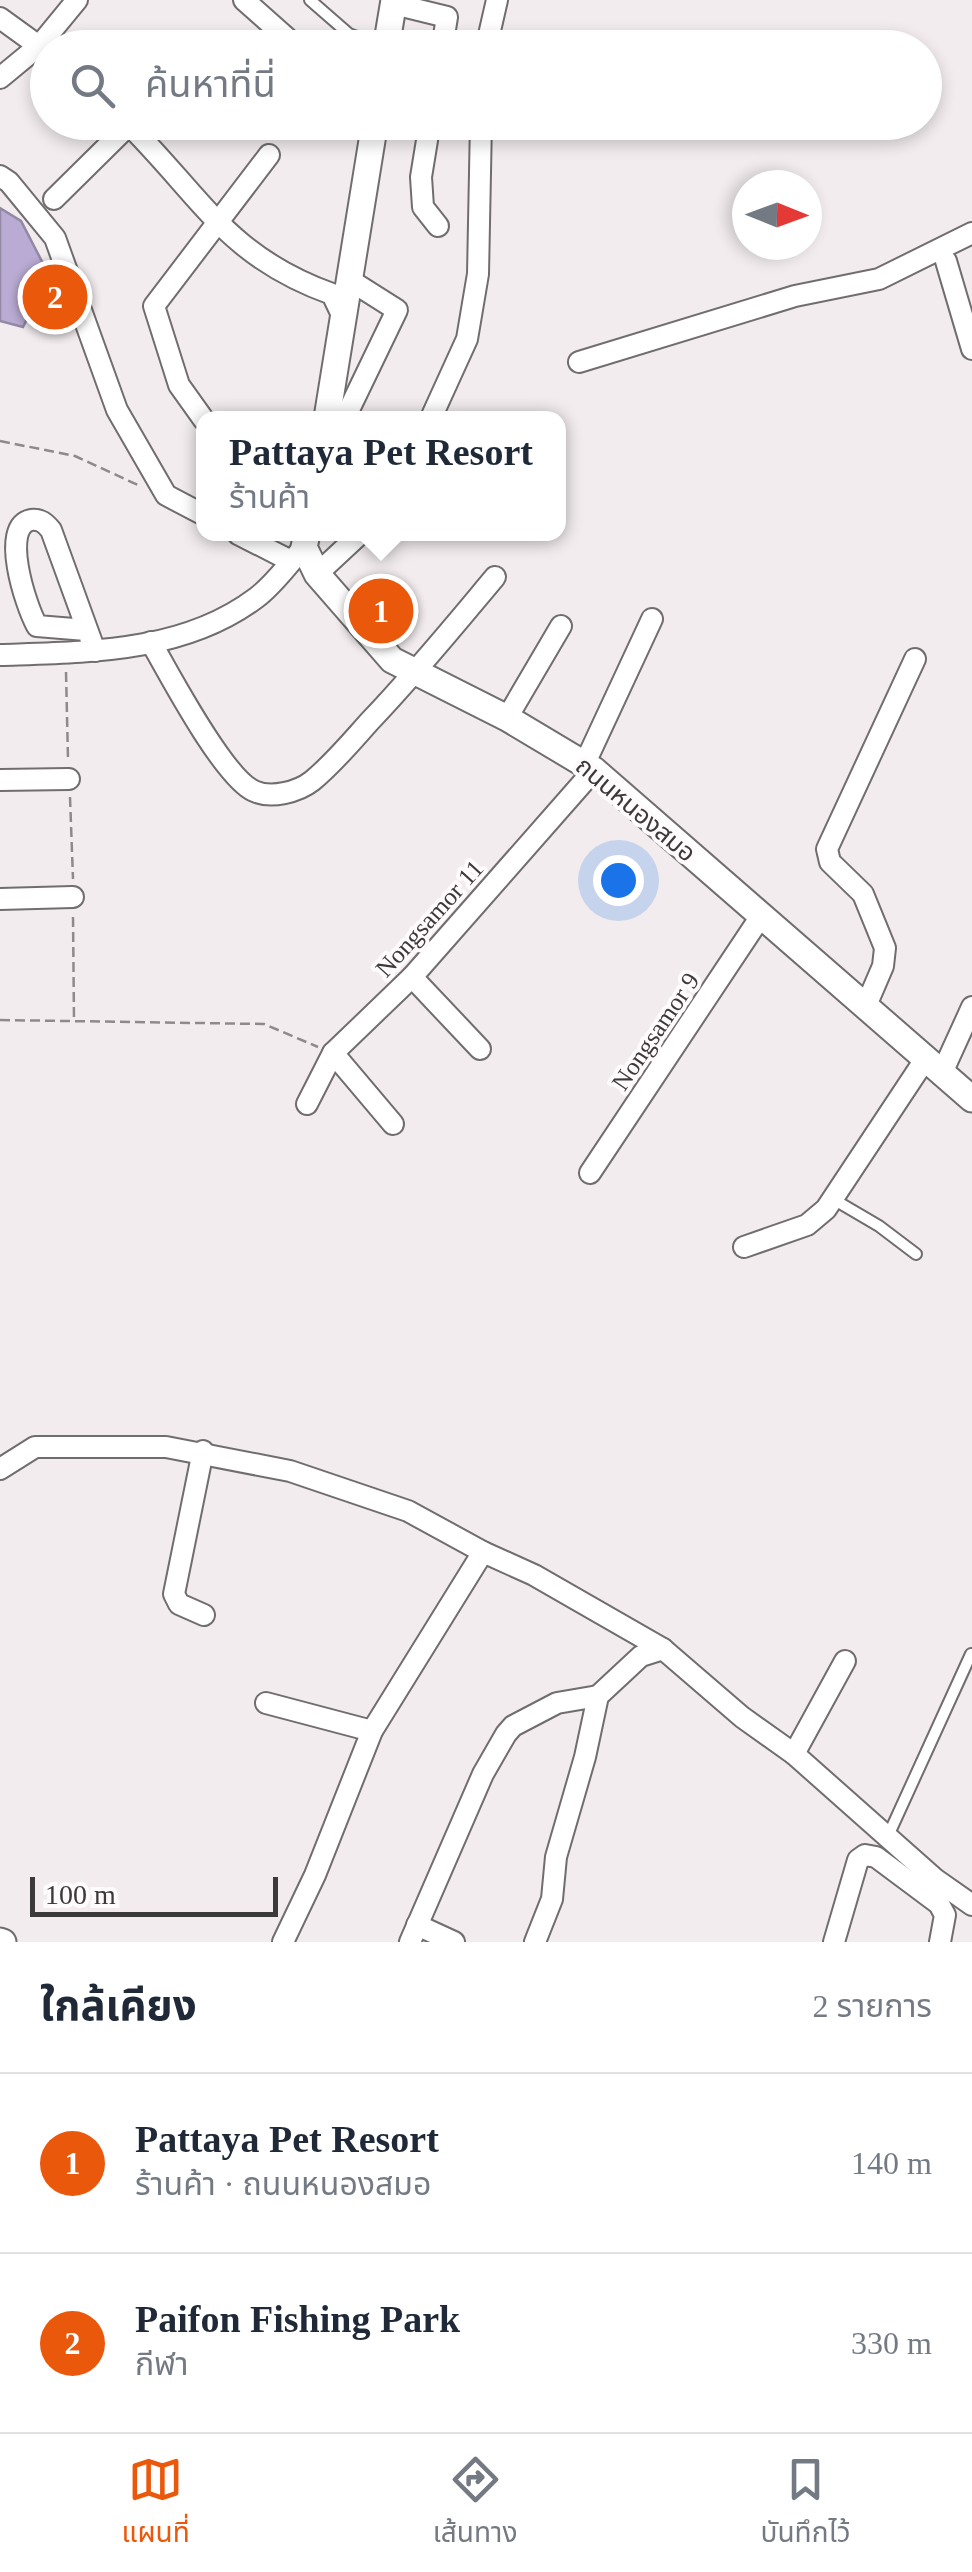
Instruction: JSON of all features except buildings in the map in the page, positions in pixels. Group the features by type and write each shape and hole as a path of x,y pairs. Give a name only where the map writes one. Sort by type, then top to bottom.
{"street":[{"path":"57,30 77,0"},
{"path":"244,0 278,30"},
{"path":"490,30 497,0"},
{"path":"389,30 394,2 446,16 444,30"},
{"path":"0,18 30,39"},
{"path":"0,78 30,58"},
{"path":"54,199 113,140"},
{"path":"143,140 250,254 292,280 332,294 342,315"},
{"path":"328,411 372,140"},
{"path":"427,140 423,206 438,226"},
{"path":"434,411 467,339 478,274 482,140"},
{"path":"198,411 179,385 154,306 269,155"},
{"path":"0,176 54,238 117,410 166,496 196,511"},
{"path":"579,362 794,296 879,279 972,233"},
{"path":"946,261 972,349"},
{"path":"348,280 397,310 348,411"},
{"path":"86,630 37,626 15,564 10,539 15,528 36,520 51,530 95,651"},
{"path":"0,656 123,649 206,628 258,597 300,547 271,541"},
{"path":"317,574 352,541"},
{"name":"ถนนหนองสมอ","path":"300,547 317,574 392,660 590,766 972,1100"},
{"path":"151,642 183,699 235,776 258,793 281,794 309,784 415,673 495,577"},
{"name":"Nongsamor 11","path":"308,1104 333,1053 412,978 590,766 652,619"},
{"path":"506,718 562,626"},
{"path":"864,1008 882,966 884,948 863,894 830,862 828,846 916,659"},
{"path":"0,780 69,779"},
{"path":"0,899 73,897"},
{"name":"Nongsamor 9","path":"590,1173 762,916"},
{"path":"412,978 480,1049"},
{"path":"744,1247 807,1225 833,1199 933,1068 972,1008"},
{"path":"333,1053 394,1124"},
{"path":"0,1470 35,1447 166,1447 290,1471 408,1512 534,1575 662,1649 742,1717 794,1754 972,1906"},
{"path":"203,1452 174,1594 178,1604 204,1614"},
{"path":"283,1942 316,1875 372,1731 483,1552"},
{"path":"454,1942 414,1934 483,1774 506,1734 513,1726 557,1703 598,1696 641,1656 662,1649"},
{"path":"794,1754 846,1661"},
{"path":"535,1942 552,1899 556,1858 598,1696"},
{"path":"266,1703 372,1731"},
{"path":"834,1942 858,1860 866,1855 876,1857 939,1904 946,1915 940,1942"}],"lane":[{"path":"310,0 344,30"},
{"path":"833,1199 916,1254"},
{"path":"888,1837 971,1654"}],"path":[{"path":"0,441 76,456 166,496"},
{"path":"65,653 74,1021"},
{"path":"0,1020 264,1024 333,1053"}],"shaded area":[{"path":"0,208 21,221 49,275 23,327 0,321"}],"place":[{"name":"Paifon Fishing Park","path":"55,297"},
{"name":"Pattaya Pet Resort","path":"381,611"}]}
